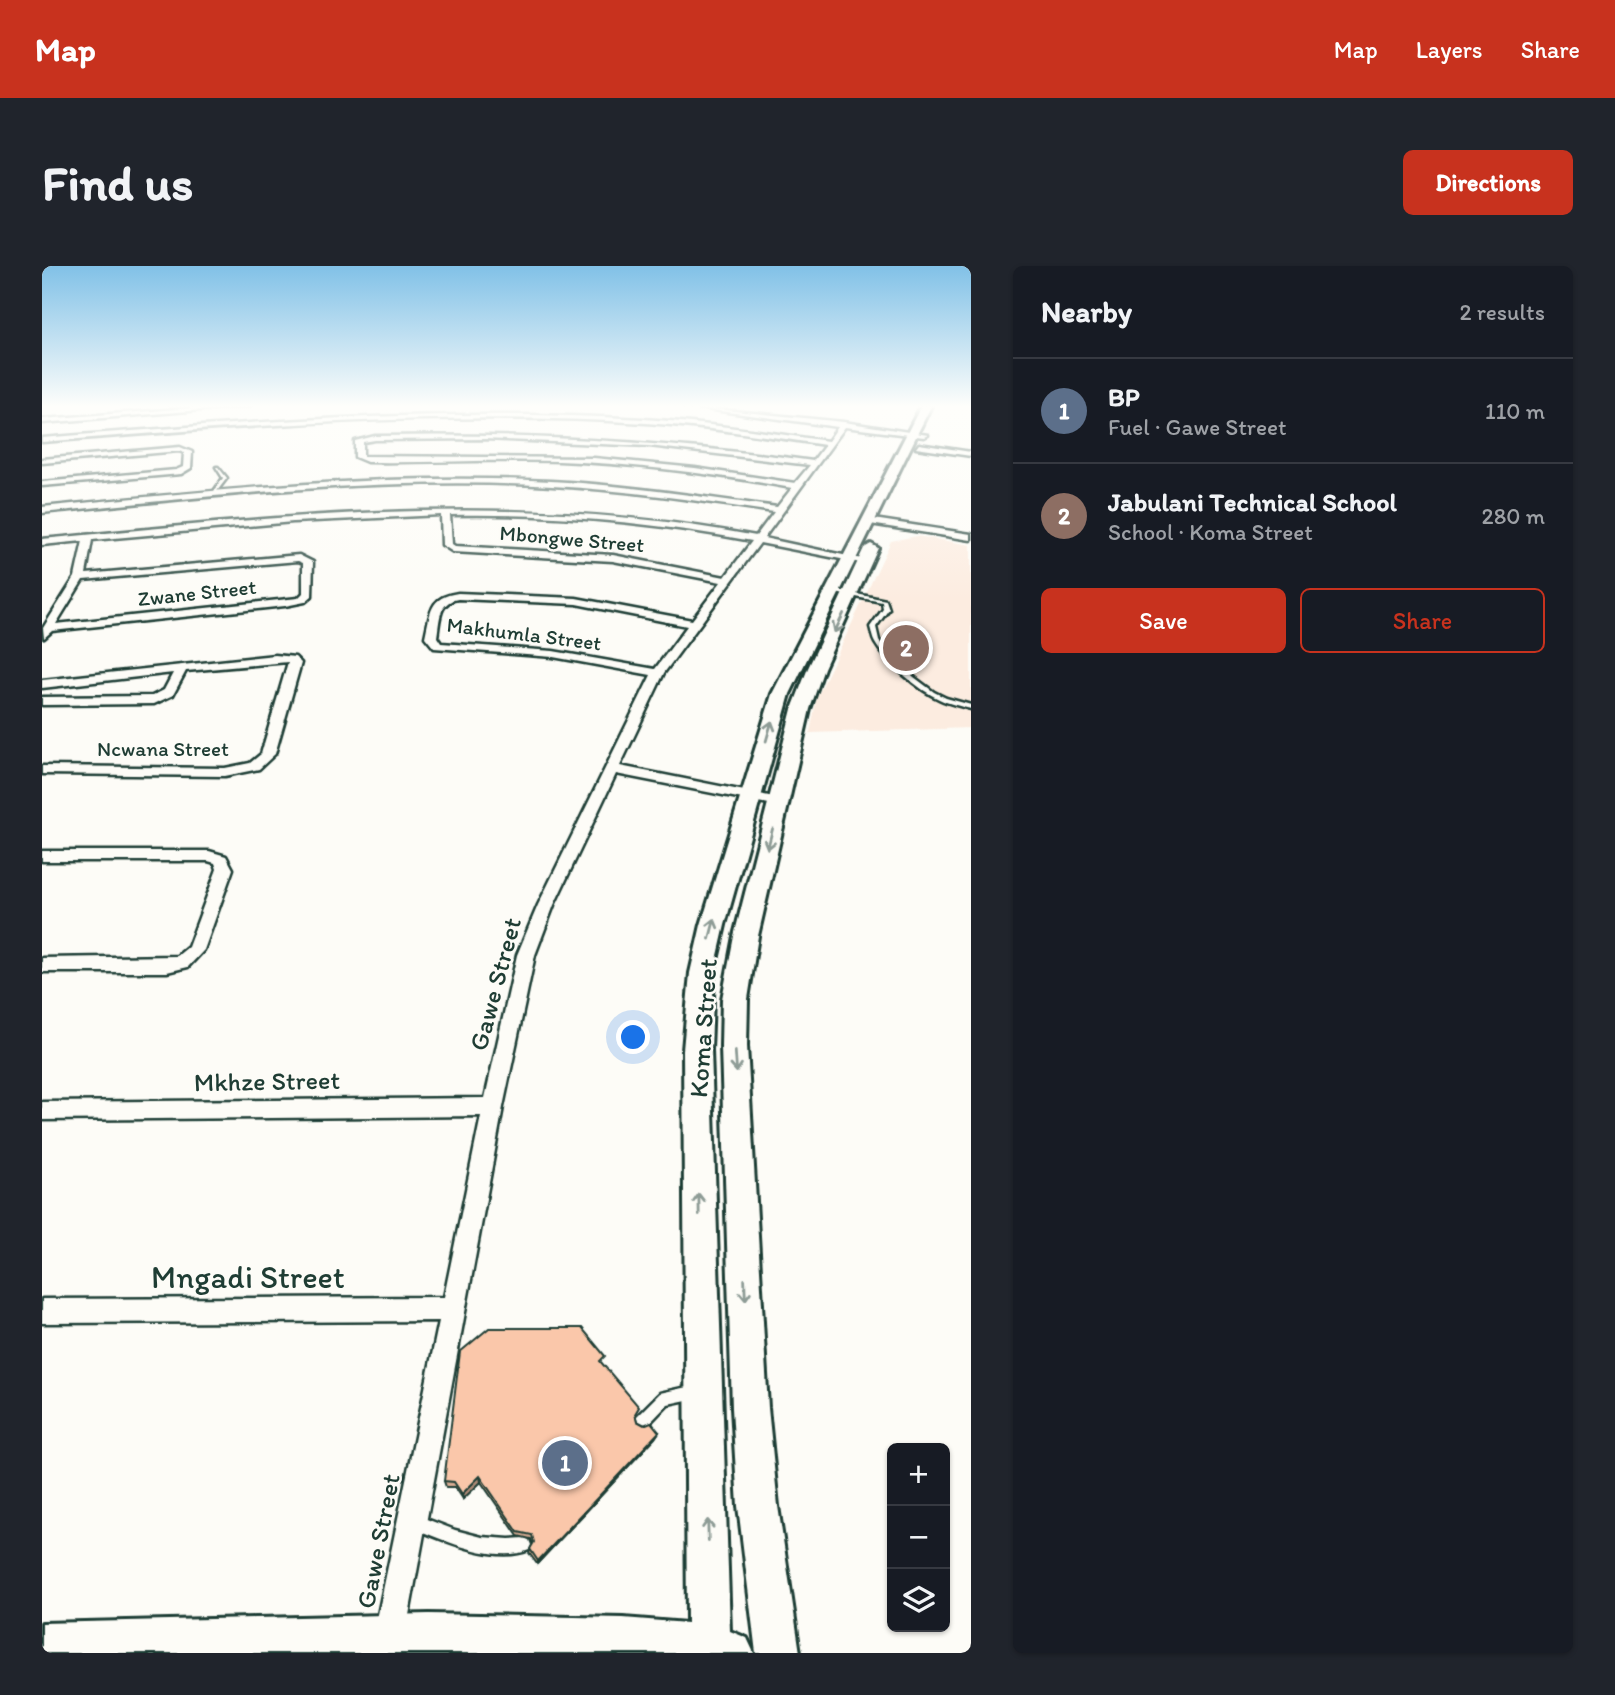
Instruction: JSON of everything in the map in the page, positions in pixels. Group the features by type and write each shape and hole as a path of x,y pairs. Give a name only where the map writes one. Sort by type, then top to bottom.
{"main road":[{"name":"Koma Street","path":"778,1653 758,1506 750,1408 734,1046 738,974 806,694 842,592 874,522 902,471"},
{"name":"Koma Street","path":"716,1651 708,1543 703,1390 697,1050 702,973 713,925 781,694 842,592"},
{"path":"42,1645 466,1644 650,1647 716,1651"}],"street":[{"path":"42,484 181,471"},
{"path":"519,492 523,471"},
{"path":"698,471 796,486"},
{"name":"Gawe Street","path":"387,1644 493,1107 526,955 546,905 658,673 807,471"},
{"path":"42,542 89,537 416,483 520,482 659,492 778,510"},
{"path":"42,510 214,494 288,505 445,512 519,508 648,522 857,559"},
{"name":"Mbongwe Street","path":"445,512 447,545 453,549 606,557 727,580"},
{"path":"874,522 971,537"},
{"path":"45,633 80,578 89,537"},
{"name":"Zwane Street","path":"45,633 298,601 308,594 308,562 302,559 80,578"},
{"name":"Makhumla Street","path":"658,673 553,654 441,647 431,637 438,603 444,598 566,600 693,624"},
{"name":"Ncwana Street","path":"42,770 225,772 252,767 262,762 268,754 295,663 291,659 275,658 181,668"},
{"path":"42,684 181,668"},
{"path":"42,701 155,700 169,692 181,668"},
{"path":"613,769 779,802"},
{"path":"42,856 202,855 217,858 224,863 225,869 195,950 186,960 167,965 42,965"},
{"name":"Mkhze Street","path":"42,1111 493,1107"},
{"name":"Mngadi Street","path":"42,1311 454,1309"}],"lane":[{"path":"214,494 225,478 218,471"},
{"path":"842,592 884,601 886,609 873,627 876,640 920,686 941,699 971,707"},
{"path":"641,1422 665,1398 703,1390"},
{"path":"411,1520 484,1546 505,1548 524,1545"}],"shaded area":[{"path":"917,536 971,545 971,728 810,733 817,697 891,541"}],"building":[{"path":"489,1328 582,1328 605,1356 600,1361 639,1407 635,1414 637,1421 644,1425 651,1422 659,1432 538,1561 530,1549 534,1542 532,1535 518,1532 480,1476 462,1494 454,1482 444,1481 460,1352"}],"place":[{"name":"Jabulani Technical School","path":"906,648"},
{"name":"BP","path":"565,1463"}]}
